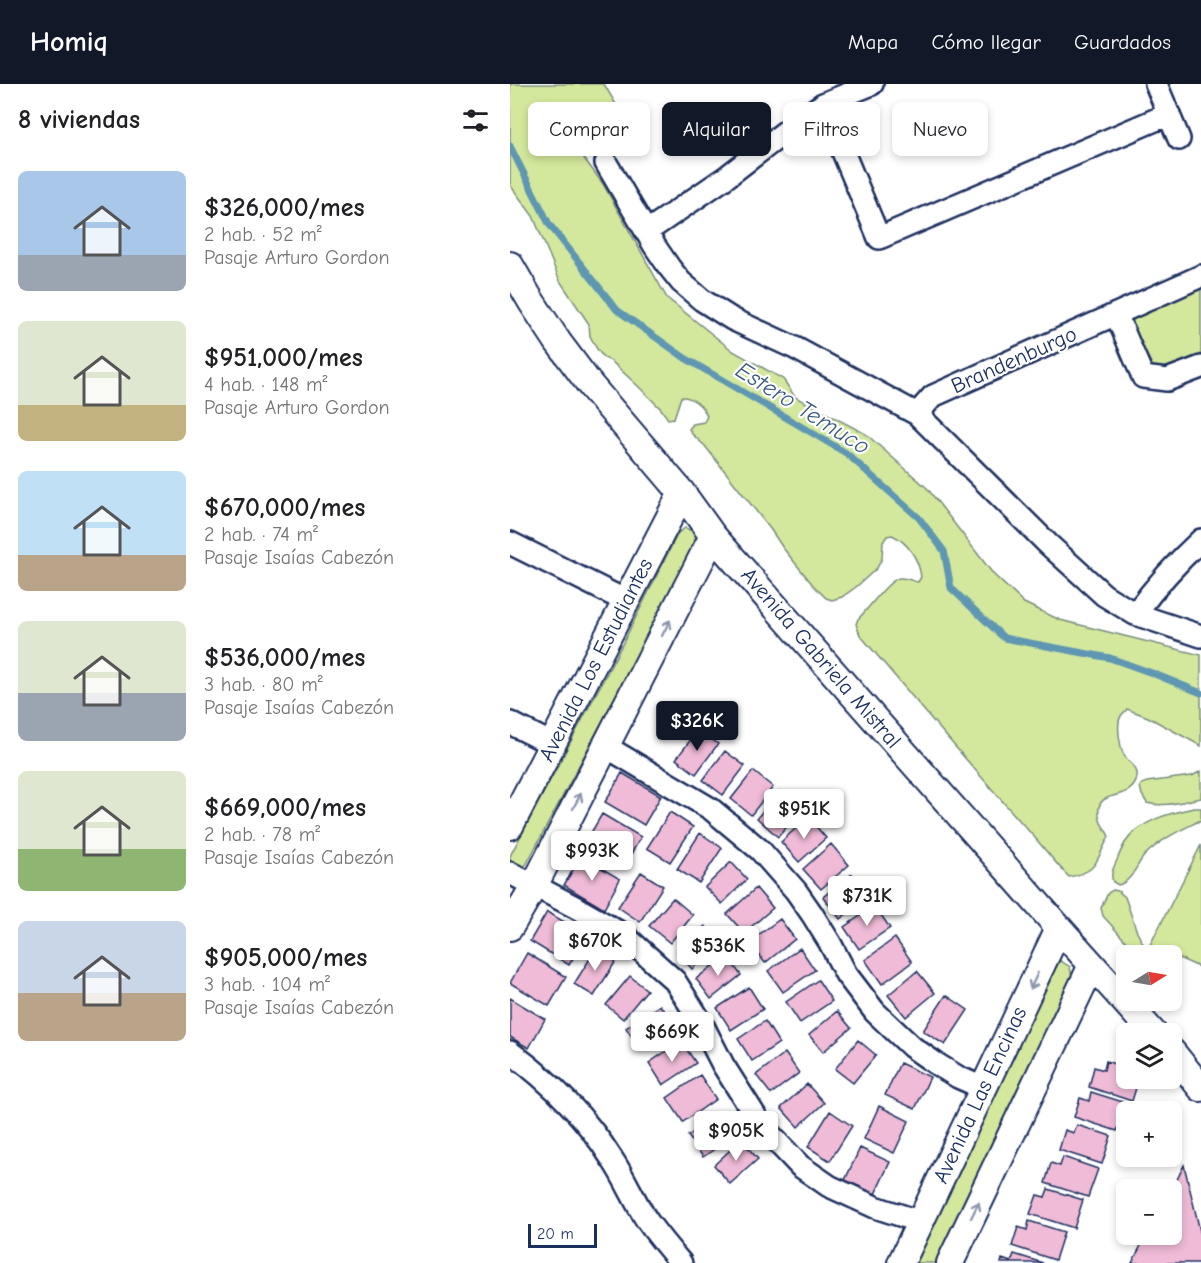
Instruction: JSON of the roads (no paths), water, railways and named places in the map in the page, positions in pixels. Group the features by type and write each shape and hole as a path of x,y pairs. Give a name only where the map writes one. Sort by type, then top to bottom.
{"street":[{"path":"828,102 872,84"},
{"path":"1156,84 1179,139"},
{"path":"845,156 879,238 1168,114"},
{"path":"646,232 725,178 783,133"},
{"path":"606,163 669,267 681,282 702,300 732,319 795,348 917,414 1104,595 1135,614 1201,636"},
{"name":"Avenida Gabriela Mistral","path":"510,265 531,301 591,386 682,493 713,536 1144,1023"},
{"name":"Brandenburgo","path":"917,414 933,396 1201,276"},
{"path":"1116,314 1143,377 1167,380 1201,367"},
{"name":"Avenida Los Estudiantes","path":"510,826 682,493"},
{"path":"510,927 534,886 713,536"},
{"path":"1135,614 1179,560 1201,540"},
{"path":"510,543 626,601"},
{"path":"510,723 552,744"},
{"path":"605,746 711,809 760,850 807,906 846,974 875,1012 912,1047 958,1077 983,1088"},
{"path":"510,873 624,935 675,981 701,1022 723,1065 761,1125 800,1166 829,1186 875,1207 921,1222"},
{"name":"Avenida Las Encinas","path":"901,1263 1059,928"},
{"name":"Avenida Las Encinas","path":"950,1263 1092,965"},
{"path":"510,1052 554,1088 588,1125 614,1161 645,1218 681,1263"},
{"path":"1182,1064 1201,1088"}],"waterway":[{"name":"Estero Temuco","path":"510,146 549,224 617,310 685,358 846,453 919,518 944,551 951,588 1004,638 1110,658 1201,693"}]}
